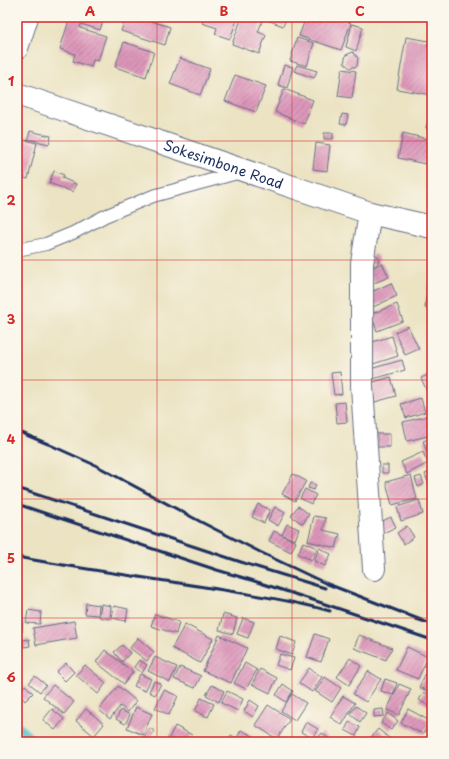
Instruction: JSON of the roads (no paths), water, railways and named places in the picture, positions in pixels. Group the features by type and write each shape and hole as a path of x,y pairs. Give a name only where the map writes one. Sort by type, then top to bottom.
{"street":[{"path":"17,48 27,17"},
{"name":"Sokesimbone Road","path":"17,94 370,213 432,228"},
{"path":"370,213 362,263 362,378 374,569"}],"lane":[{"path":"17,250 46,244 73,233 105,216 153,196 244,171"}],"waterway":[{"path":"17,725 35,742"}],"railway":[{"path":"17,431 97,466 201,522 325,583 421,620"},
{"path":"17,488 247,564 325,588"},
{"path":"17,504 432,640"},
{"path":"17,557 78,568 255,595 330,611"},
{"path":"416,619 432,624"}]}
